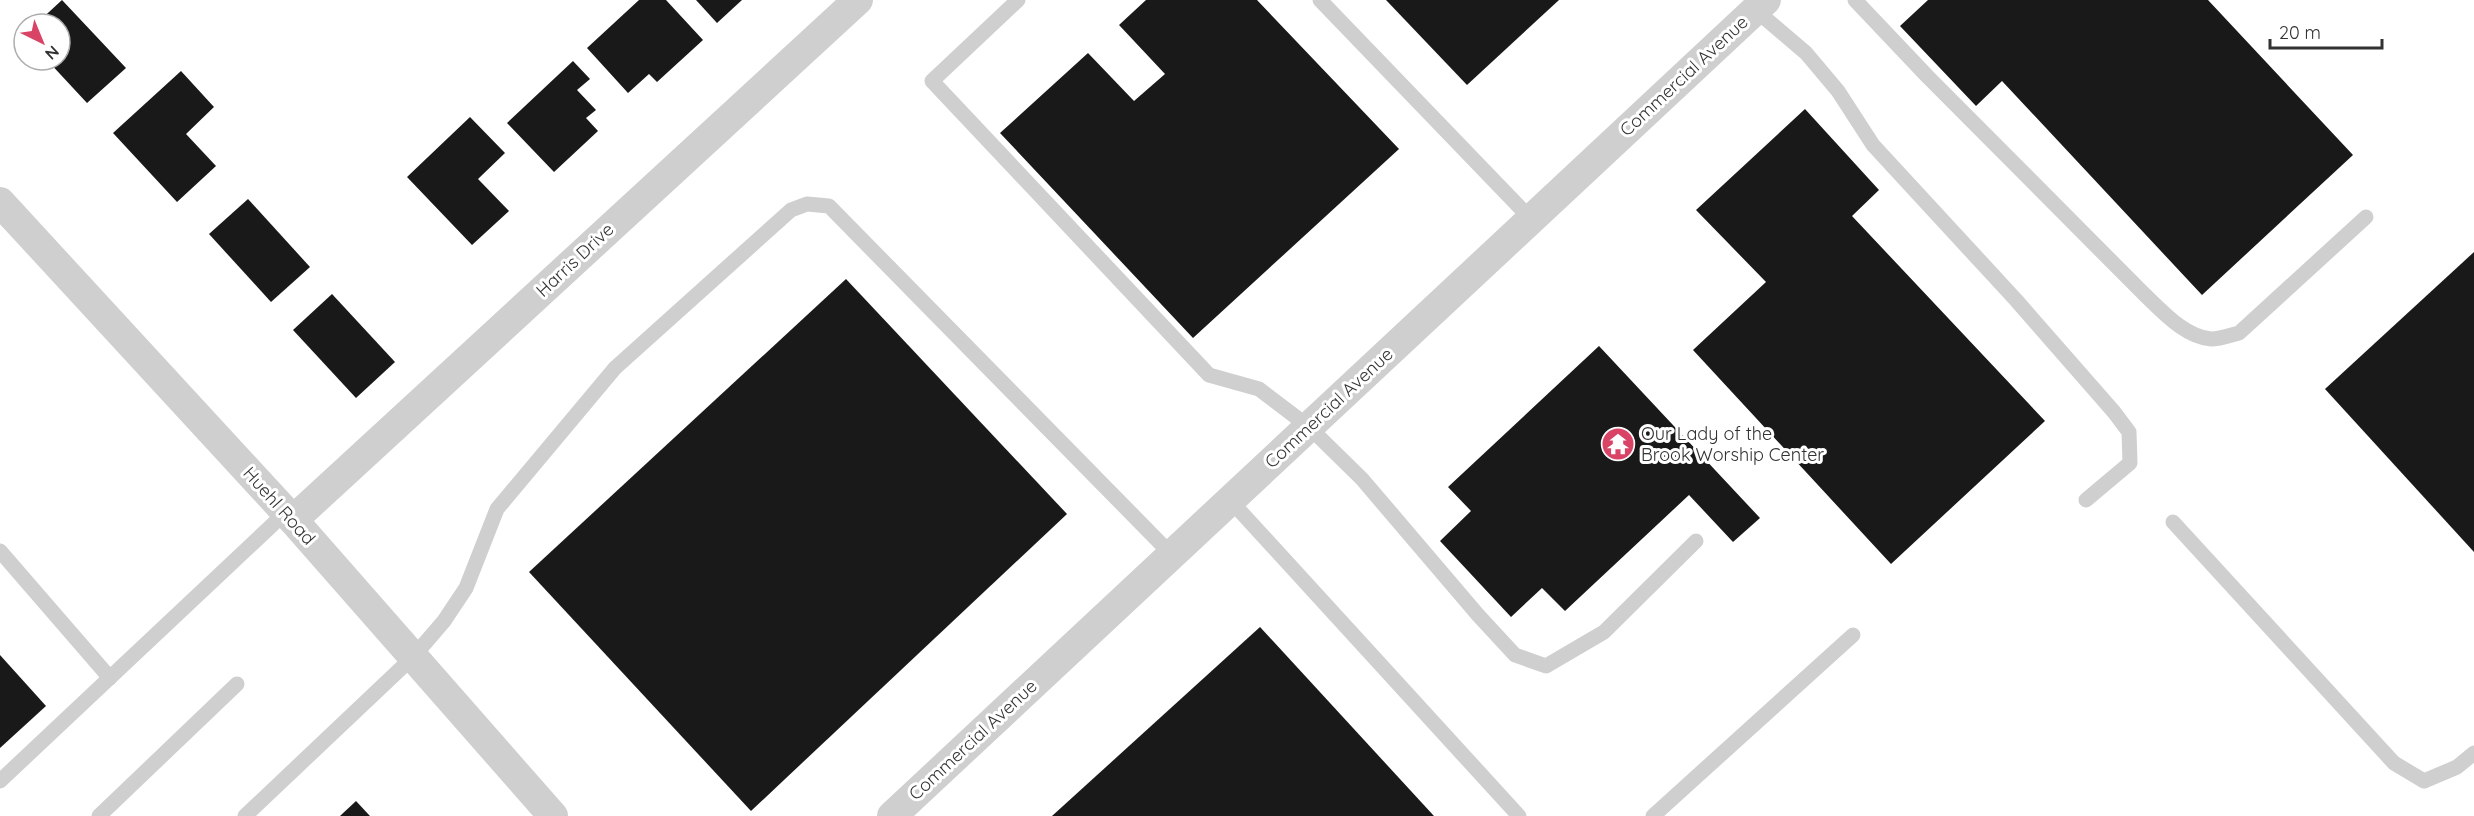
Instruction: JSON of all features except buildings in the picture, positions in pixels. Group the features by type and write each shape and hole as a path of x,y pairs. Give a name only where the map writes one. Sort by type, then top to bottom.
{"street":[{"name":"Harris Drive","path":"289,516 858,0"},
{"name":"Commercial Avenue","path":"892,816 1531,219 1755,4"},
{"name":"Huehl Road","path":"3,214 289,516 553,816"}],"lane":[{"path":"1018,0 932,81 1209,375 1259,388 1308,427 1362,478 1478,615 1515,655 1546,666 1604,632 1696,541"},
{"path":"1320,0 1531,219"},
{"path":"1855,0 1928,77 2145,295 2175,322 2196,335 2213,339 2239,333 2366,217"},
{"path":"1755,4 1806,53 1838,91 1874,145 2016,300 2129,432 2130,463 2086,500"},
{"path":"244,816 412,657 444,621 466,588 497,509 615,368 790,210 807,204 829,206 1172,555"},
{"path":"1230,500 1519,816"},
{"path":"0,781 289,516"},
{"path":"2173,522 2394,763 2424,781 2457,767 2474,753"},
{"path":"0,552 110,678"},
{"path":"1653,816 1853,635"},
{"path":"99,816 237,684"}],"place":[{"name":"Our Lady of the Brook Worship Center","path":"1618,444"}]}
